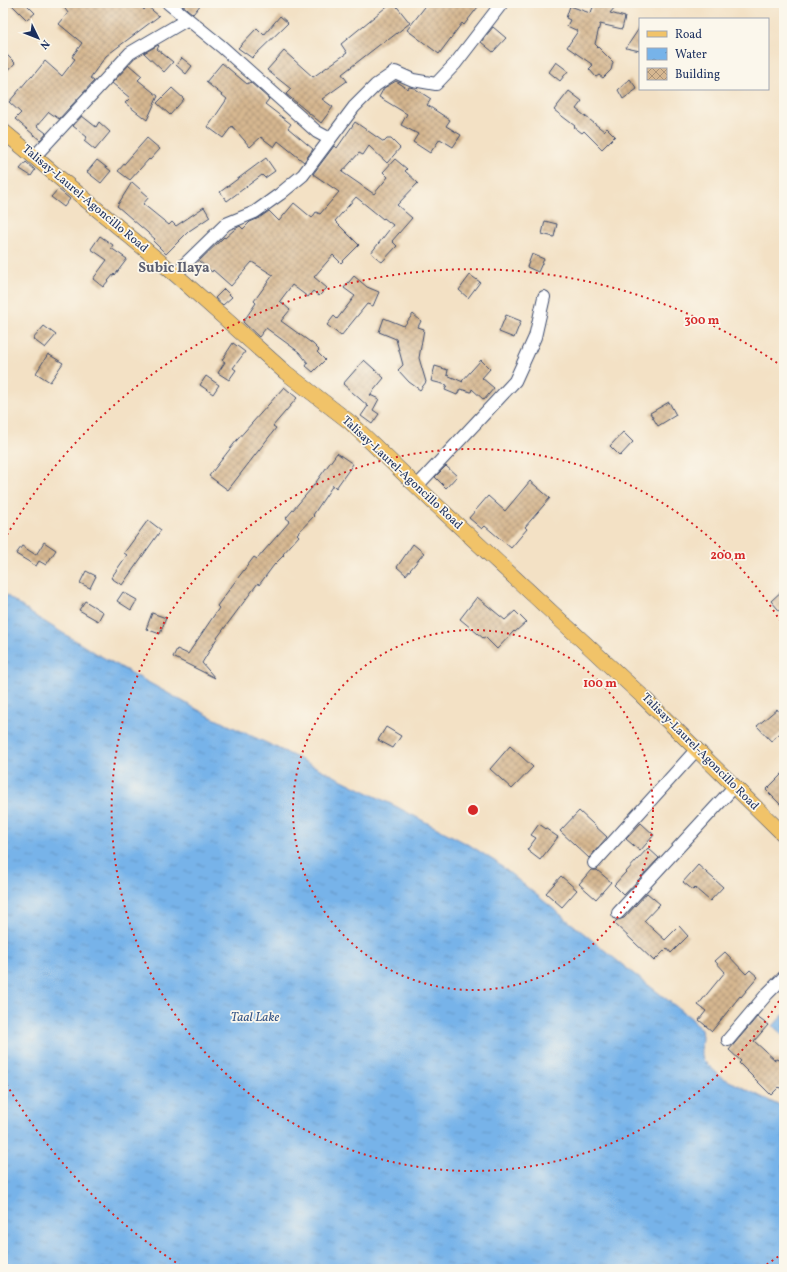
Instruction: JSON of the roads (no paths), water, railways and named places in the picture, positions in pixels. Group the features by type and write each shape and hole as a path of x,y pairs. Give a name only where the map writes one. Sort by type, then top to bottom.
{"main road":[{"name":"Talisay-Laurel-Agoncillo Road","path":"3,131 176,274 285,372 351,423 432,501 642,696 784,835"}],"street":[{"path":"168,3 222,46 317,132 330,139"},
{"path":"176,274 226,224 255,212 303,175 360,102 376,85 395,72 413,80 436,84 455,64 502,3"},
{"path":"34,157 130,52 188,19"},
{"path":"418,486 515,381 535,337 544,297"},
{"path":"594,863 696,749"},
{"path":"618,913 734,787"},
{"path":"728,1040 767,994 784,977"}],"water":[{"name":"Taal Lake","path":"3,593 35,616 97,654 211,717 397,807 471,846 496,862 630,971 691,1018 701,1030 701,1052 703,1060 709,1066 721,1077 784,1108 784,1269 3,1269"},
{"path":"784,1014 784,1036 773,1026"}],"district":[{"name":"Subic Ilaya","path":"174,268"}]}
